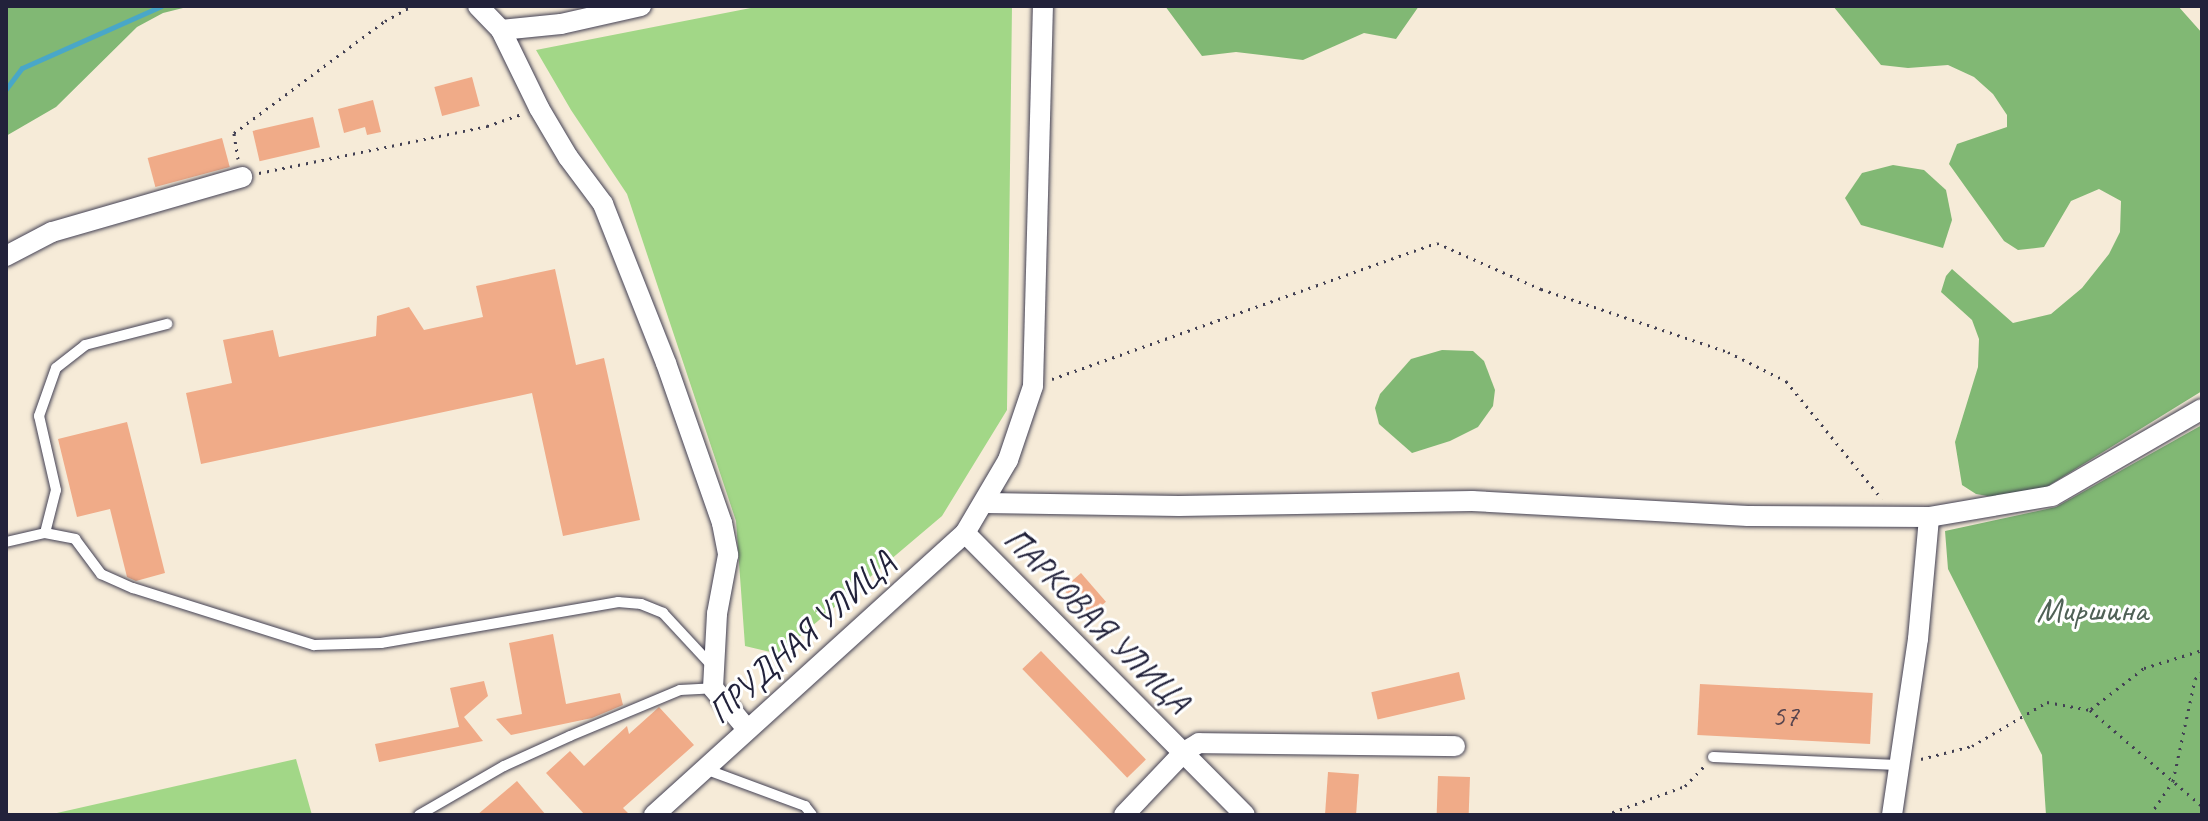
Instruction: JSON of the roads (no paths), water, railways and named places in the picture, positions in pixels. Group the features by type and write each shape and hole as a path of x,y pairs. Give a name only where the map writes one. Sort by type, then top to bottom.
{"street":[{"path":"478,6 501,30 539,108 568,157 603,204 666,363 722,523 728,555 717,614 714,679 747,729"},
{"path":"501,30 561,24 641,6"},
{"name":"ПРУДНАЯ УЛИЦА","path":"654,815 965,533 986,503 1021,430 1033,386 1043,6"},
{"path":"6,256 52,232 242,177"},
{"path":"986,503 1179,506 1472,501 1748,516 1929,517 2052,496 2202,409"},
{"path":"1892,815 1918,639 1929,517"},
{"name":"ПАРКОВАЯ УЛИЦА","path":"965,533 1245,815"},
{"name":"ПАРКОВАЯ УЛИЦА","path":"1124,815 1184,752 1199,743 1455,746"}],"lane":[{"path":"45,533 56,490 39,416 56,368 85,345 167,324"},
{"path":"6,542 45,533 75,539 101,574 133,588 314,645 381,643 618,602 641,604 663,613 714,679 680,690 504,766 419,815"},
{"path":"1713,757 1898,765"},
{"path":"703,768 805,806 812,815"}],"waterway":[{"path":"6,89 22,68 161,6"}],"park label":[{"name":"Миршина","path":"2092,610"}]}
